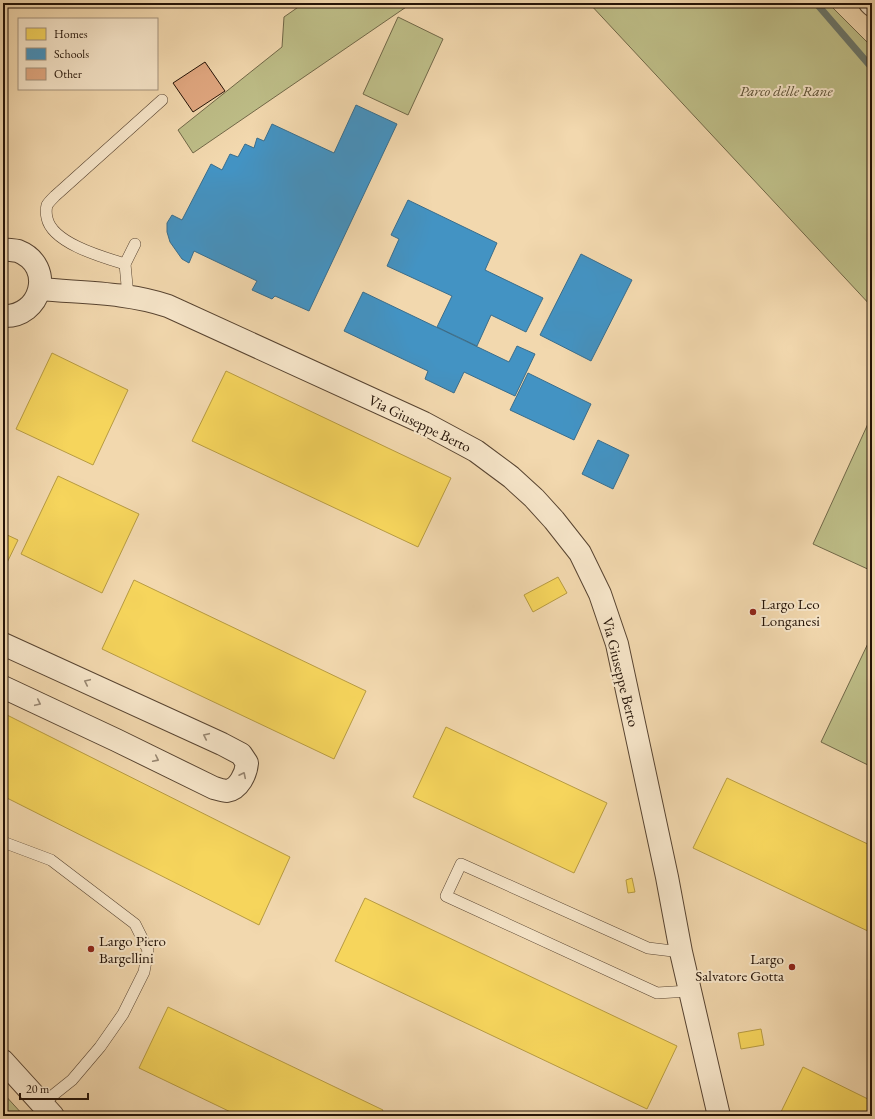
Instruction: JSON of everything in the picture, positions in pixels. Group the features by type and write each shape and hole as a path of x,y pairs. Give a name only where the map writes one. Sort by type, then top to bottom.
{"street":[{"path":"3,249 20,252 33,261 39,274 40,289 35,301 28,308 14,316 3,316"},
{"name":"Via Giuseppe Berto","path":"40,289 128,296 160,303 172,308 441,431 476,450 511,477 558,525 580,553 589,570 600,594 617,644 667,877 681,952 718,1116"},
{"path":"3,644 222,744 241,754 247,763 247,768 240,783 234,788 226,791 214,788 3,687"},
{"path":"3,1061 47,1110"}],"lane":[{"path":"125,264 94,254 61,238 49,226 46,216 47,205 55,196 162,100"},
{"path":"128,296 125,264 135,244"},
{"path":"3,842 51,860 57,864 135,924 148,950 144,972 123,1014 93,1056 47,1110"},
{"path":"681,952 648,948 461,864 446,896 657,993 690,991"}],"green space":[{"path":"304,3 412,3 193,153 178,130 282,47 284,17"},
{"name":"Parco delle Rane","path":"589,3 828,3 872,47 872,307"},
{"path":"398,17 443,39 408,115 363,94"},
{"path":"872,415 872,571 813,544"},
{"path":"872,635 872,767 821,742"},
{"path":"3,1093 24,1116 3,1116"}],"building: Homes":[{"path":"52,353 128,390 93,465 16,429"},
{"path":"226,371 451,478 418,547 192,441"},
{"path":"58,476 139,514 102,593 21,554"},
{"path":"3,533 18,540 3,571"},
{"path":"558,577 567,593 533,612 524,595"},
{"path":"134,580 366,691 334,759 102,649"},
{"path":"3,713 290,857 259,925 3,796"},
{"path":"446,727 607,803 574,873 413,797"},
{"path":"727,778 872,846 872,933 693,848"},
{"path":"632,878 635,892 628,893 626,880"},
{"path":"365,898 677,1046 647,1109 335,961"},
{"path":"168,1007 383,1110 380,1116 239,1116 139,1068"},
{"path":"761,1029 764,1045 741,1049 738,1033"},
{"path":"803,1067 872,1101 872,1116 779,1116"}],"building: Schools":[{"path":"356,105 397,124 309,311 275,296 272,299 252,290 257,281 194,251 189,263 182,259 170,242 167,232 167,223 172,215 182,220 211,164 222,170 230,154 238,157 245,144 254,148 257,138 264,141 272,124 334,153"},
{"path":"408,200 497,243 485,270 543,298 526,332 491,315 477,346 437,327 452,296 387,266 399,239 391,235"},
{"path":"581,254 632,280 591,361 540,335"},
{"path":"363,292 509,362 517,346 535,354 515,396 464,372 454,393 425,379 428,371 344,331"},
{"path":"528,373 591,404 574,440 510,410"},
{"path":"598,440 629,455 613,489 582,474"}],"building: Other":[{"path":"205,62 225,91 193,112 173,83"}],"waterway":[{"path":"816,3 872,68"}],"place":[{"name":"Largo Leo Longanesi","path":"753,612"},
{"name":"Largo Piero Bargellini","path":"91,949"},
{"name":"Largo Salvatore Gotta","path":"792,967"}]}
